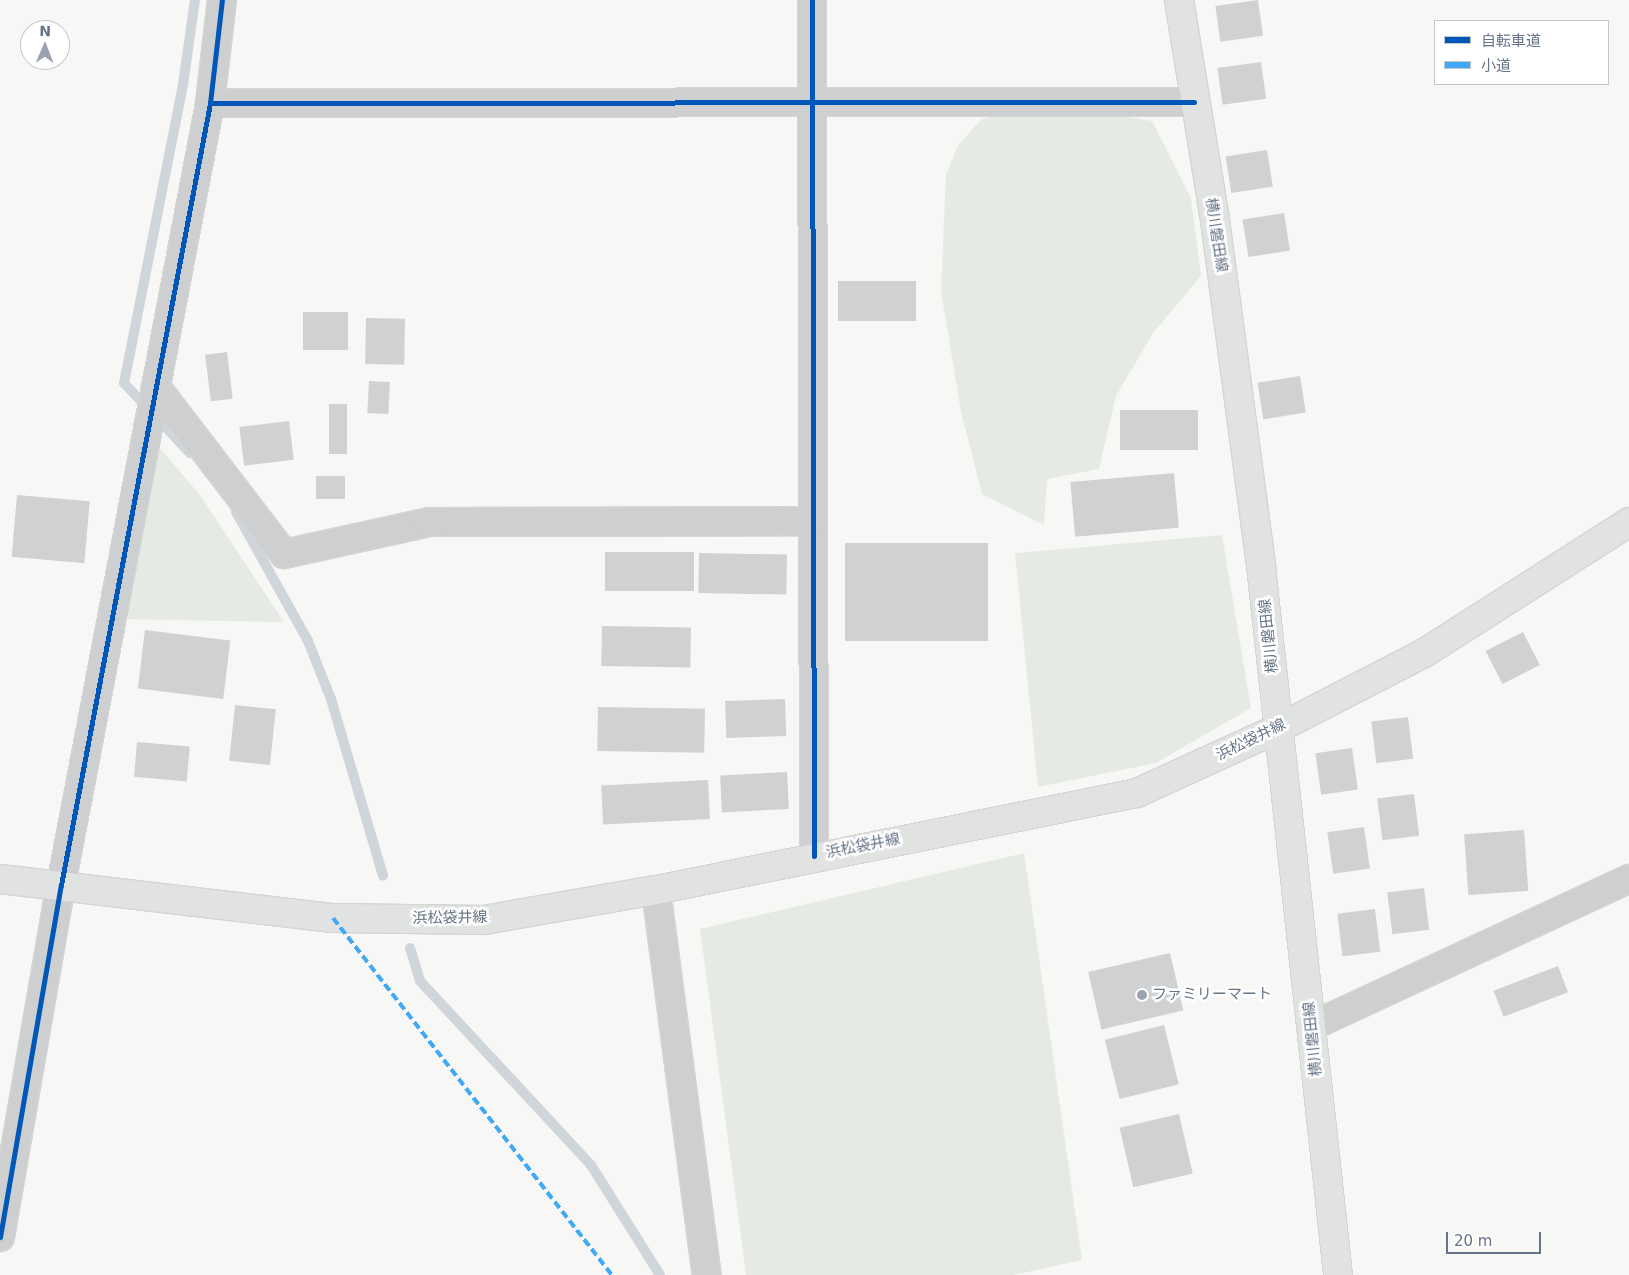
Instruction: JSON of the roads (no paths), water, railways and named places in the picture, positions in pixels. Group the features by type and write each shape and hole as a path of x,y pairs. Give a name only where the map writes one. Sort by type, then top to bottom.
{"main road":[{"name":"横川磐田線","path":"1179,0 1241,407 1279,728 1338,1275"},
{"name":"浜松袋井線","path":"0,879 333,918 484,920 656,890 814,856 1137,793 1279,728 1426,652 1629,522"}],"street":[{"path":"0,1237 61,885 210,103 222,0"},
{"path":"812,0 814,856"},
{"path":"210,103 1194,102"},
{"path":"156,387 284,554 429,522 813,521"},
{"path":"1312,1026 1629,880"},
{"path":"656,890 707,1275"}],"waterway":[{"path":"190,453 124,383 183,85 195,0"},
{"path":"236,512 308,641 331,699 383,876"},
{"path":"410,948 420,981 591,1165 660,1275"}],"place":[{"name":"ファミリーマート","path":"1142,995"}]}
